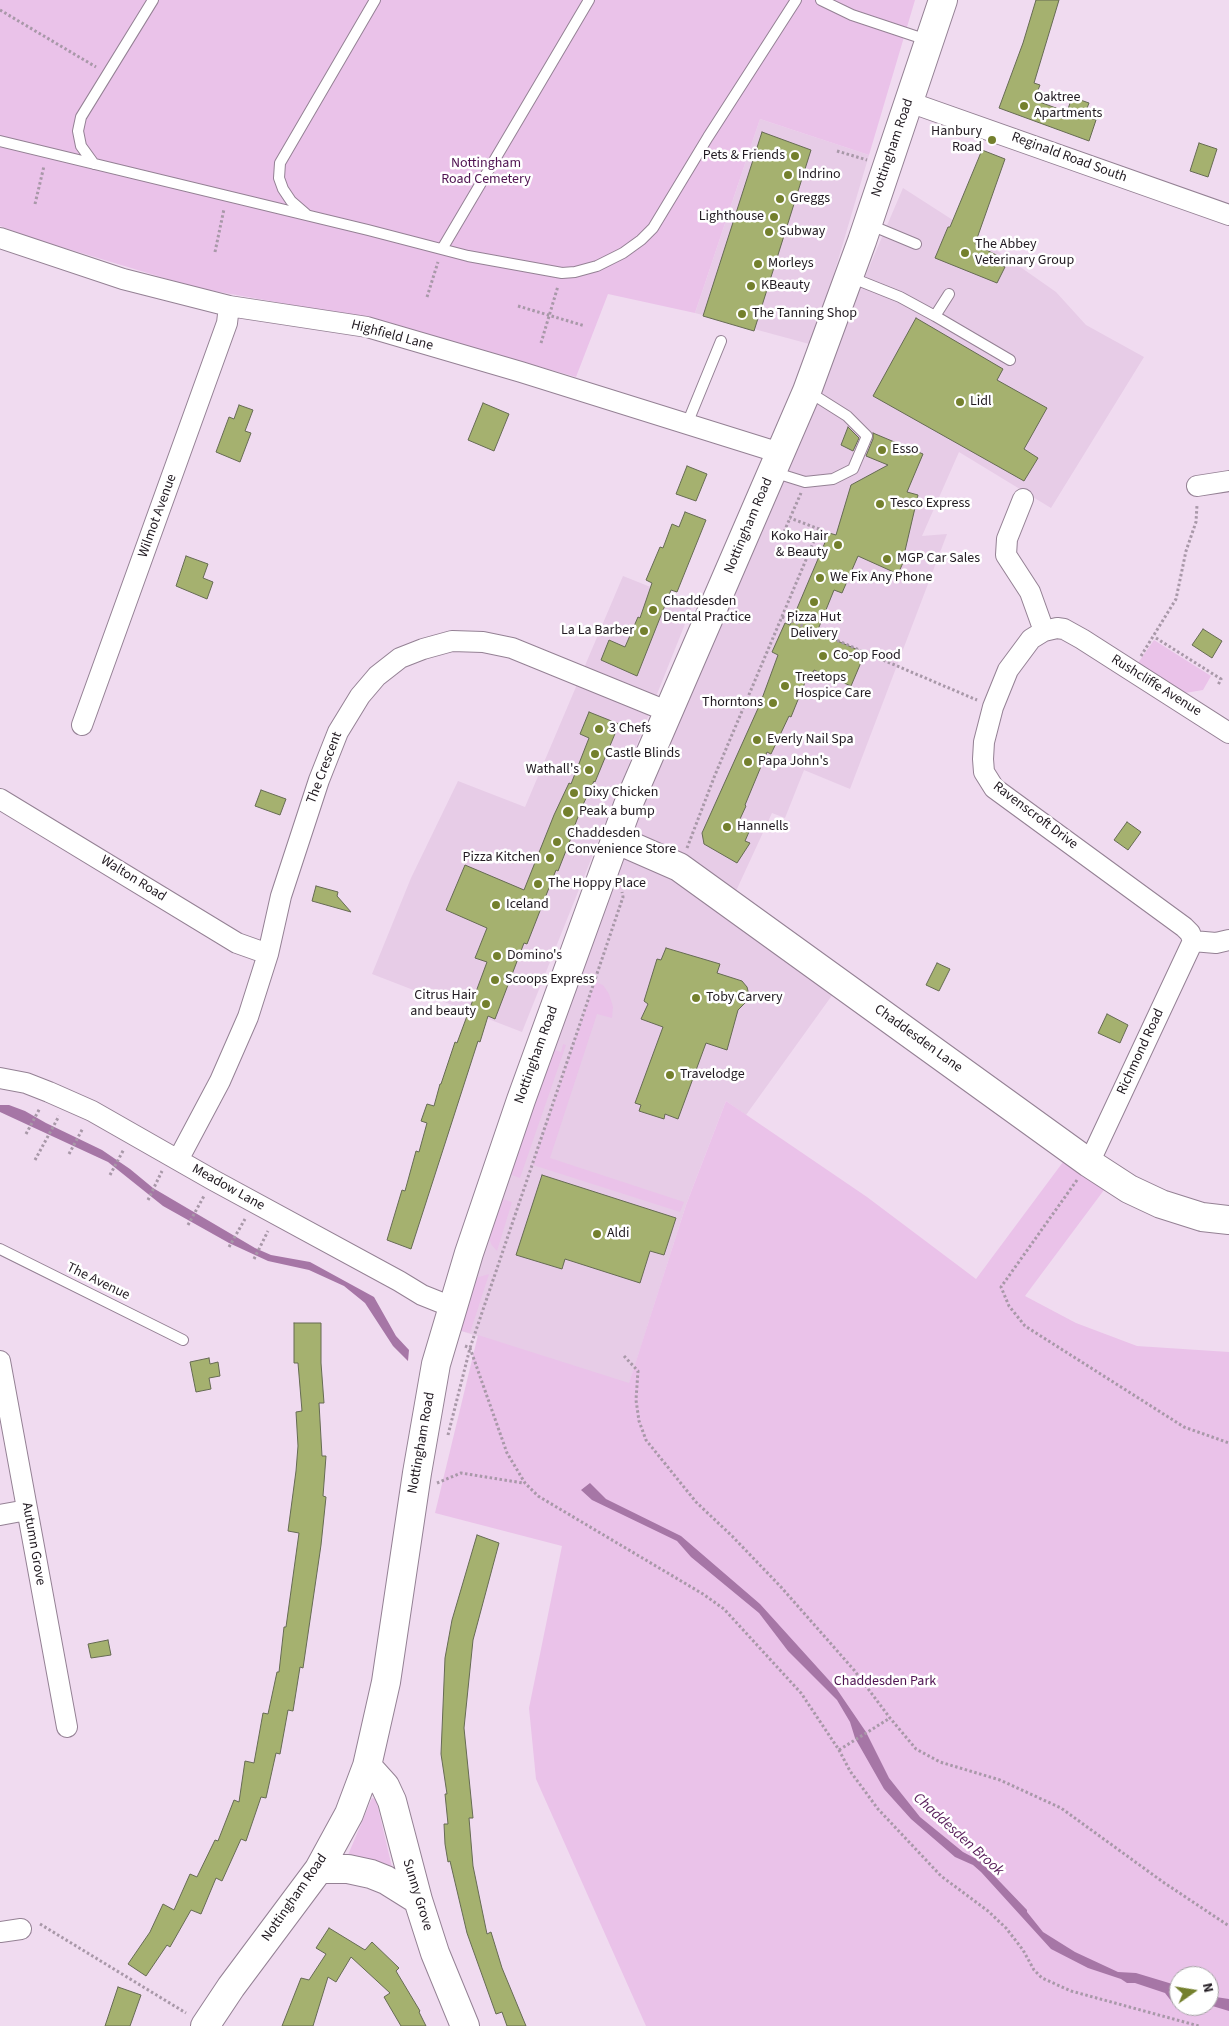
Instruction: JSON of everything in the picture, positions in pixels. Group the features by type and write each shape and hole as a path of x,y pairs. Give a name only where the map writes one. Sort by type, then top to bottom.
{"street":[{"name":"Nottingham Road","path":"206,2026 231,1987 318,1869 349,1814 367,1766 386,1682 425,1422 436,1364 452,1307 500,1160 615,839 807,391 849,276 943,0"},
{"name":"Reginald Road South","path":"909,102 1229,215"},
{"name":"Highfield Lane","path":"0,238 123,278 229,306 367,328 521,372 687,424 776,462"},
{"name":"Wilmot Avenue","path":"82,726 227,323 229,306"},
{"path":"1197,486 1229,481"},
{"path":"1023,499 1010,529 1006,555 1030,592 1044,631"},
{"name":"Rushcliffe Avenue","path":"1044,631 1064,629 1229,733"},
{"name":"Ravenscroft Drive","path":"1044,631 1031,639 1016,657 1001,684 993,707 983,751 984,772 990,784 1184,927 1190,933 1193,941"},
{"name":"The Crescent","path":"178,1160 220,1081 242,1034 268,954 282,896 319,780 338,732 360,696 373,680 400,658 445,642 492,643 512,648 669,712"},
{"name":"Walton Road","path":"0,799 237,943 268,954"},
{"name":"Chaddesden Lane","path":"615,839 679,867 1088,1163 1129,1189 1161,1204 1202,1217 1229,1220"},
{"path":"1193,941 1216,943 1229,940"},
{"name":"Richmond Road","path":"1088,1163 1193,941"},
{"name":"Meadow Lane","path":"0,1078 26,1083 76,1104 133,1133 178,1160 422,1295 452,1307"},
{"name":"Autumn Grove","path":"0,1361 67,1727"},
{"path":"0,1515 26,1510"},
{"name":"Sunny Grove","path":"367,1766 385,1786 392,1801 418,1900 435,1953 465,2026"},
{"path":"318,1869 348,1869 371,1874 386,1880 418,1900"},
{"path":"0,1932 21,1929"}],"lane":[{"path":"94,164 81,146 78,131 81,117 153,0"},
{"path":"311,217 291,201 283,189 279,178 280,163 375,0"},
{"path":"442,249 589,0"},
{"path":"0,141 468,256 562,273 575,272 597,266 623,253 641,240 653,228 708,137 796,0"},
{"path":"821,0 852,14 929,41"},
{"path":"867,224 916,244"},
{"path":"849,276 900,297 1010,360"},
{"path":"936,316 949,294"},
{"path":"687,424 720,341"},
{"path":"776,462 805,482 832,479 853,469 867,436 847,416 807,391"},
{"name":"The Avenue","path":"0,1250 183,1340"}],"path":[{"path":"0,10 107,74"},
{"path":"837,151 887,166"},
{"path":"35,204 48,153"},
{"path":"215,252 227,196"},
{"path":"427,298 442,249"},
{"path":"541,344 562,273"},
{"path":"518,306 585,326"},
{"path":"780,541 805,482"},
{"path":"1131,671 1176,599 1186,551 1196,522 1197,486"},
{"path":"679,867 715,775 820,529 790,518"},
{"path":"782,617 993,707"},
{"path":"1156,638 1221,679 1218,685"},
{"path":"446,1445 470,1348 623,897 621,888"},
{"path":"26,1134 38,1112"},
{"path":"35,1160 57,1119"},
{"path":"69,1154 82,1130"},
{"path":"110,1175 122,1153"},
{"path":"1088,1163 1001,1287 1009,1306 1025,1326 1184,1427 1229,1443"},
{"path":"148,1200 157,1181"},
{"path":"188,1225 199,1205"},
{"path":"229,1247 239,1230"},
{"path":"254,1259 262,1242"},
{"path":"470,1348 507,1453 524,1483 538,1496 703,1594 724,1609 801,1693 839,1750 850,1771 878,1808 941,1876 988,1911 1006,1928 1023,1950 1034,1970 1042,1978 1071,1990 1199,2026"},
{"path":"624,1356 638,1371 636,1400 639,1421 646,1440 696,1502 781,1587 854,1670 916,1749 940,1762 1000,1780 1061,1808 1171,1888 1229,1926"},
{"path":"439,1474 437,1483 461,1473 524,1483"},
{"path":"839,1750 890,1718"},
{"path":"21,1929 39,1924 206,2026"}],"shaded area":[{"path":"760,119 869,155 813,345 695,313"},
{"path":"903,188 959,224 1056,292 1086,325 1144,357 1051,508 959,452 922,536 947,534 850,789 804,770 785,818 772,813 736,891 833,994 746,1115 726,1101 686,1205 629,1384 458,1330 466,1296 611,879 746,555"},
{"path":"623,576 693,604 522,1032 372,974 411,878 458,781 525,807"},
{"path":"0,1105 9,1105 25,1111 102,1150 153,1188 255,1248 271,1255 310,1262 374,1297 396,1336 409,1350 408,1361 393,1346 365,1303 344,1286 309,1270 268,1261 229,1243 163,1206 108,1162 0,1112"},
{"path":"590,1483 606,1499 681,1536 760,1604 836,1688 866,1732 889,1778 920,1817 963,1852 980,1861 1027,1910 1043,1932 1075,1952 1118,1972 1136,1973 1169,1983 1169,1998 1165,1993 1135,1983 1127,1983 1121,1979 1088,1968 1051,1949 981,1872 973,1865 955,1857 911,1819 884,1789 855,1738 850,1722 837,1700 788,1651 759,1613 691,1557 677,1541 592,1500 581,1490"},
{"path":"1219,1998 1229,1999 1229,2011 1219,2008"}],"green space":[{"name":"Nottingham Road Cemetery","path":"0,0 915,0 869,155 760,119 695,313 608,294 576,377 371,319 197,288 35,239 0,226"},
{"path":"1154,640 1211,676 1203,690 1185,693 1138,663"},
{"path":"595,982 603,985 609,994 613,1007 612,1018 597,1014 550,1158 684,1202 680,1212 533,1165"},
{"path":"563,1044 566,1045 520,1178 509,1174 552,1049 561,1052"},
{"name":"Chaddesden Park","path":"726,1101 867,1197 976,1279 1063,1162 1104,1190 1025,1296 1076,1323 1137,1346 1229,1352 1229,2026 646,2026 536,1779 529,1708 562,1546 435,1513 478,1335 629,1383 686,1205"},
{"path":"500,1198 512,1202 497,1251 491,1244 488,1233"},
{"path":"489,1274 470,1333 458,1330 472,1279"},
{"path":"372,1798 376,1799 392,1867 373,1860 350,1857 348,1855"}],"building":[{"path":"1036,0 1059,0 1034,83 1040,85 1034,100 1067,112 1072,97 1089,103 1084,116 1096,120 1089,141 999,108 1023,43"},
{"path":"762,132 811,150 754,331 703,316"},
{"path":"1199,143 1217,149 1208,177 1190,171"},
{"path":"982,150 1005,159 975,244 1000,257 997,264 1005,267 997,283 935,258"},
{"name":"Lidl","path":"916,318 1003,369 997,380 1047,408 1024,449 1038,458 1024,481 873,396"},
{"path":"483,403 509,414 494,451 468,440"},
{"path":"239,405 253,410 245,431 251,433 240,462 216,452 229,417 234,419"},
{"path":"848,427 859,438 853,451 841,445"},
{"path":"873,433 923,454 907,492 918,495 904,555 906,556 898,574 858,556 842,593 834,590 817,632 865,653 851,686 814,670 811,676 808,675 791,717 789,716 771,754 767,752 745,805 740,819 752,825 745,841 750,843 737,863 704,844 702,833 760,704 778,655 772,652 785,623 790,625 829,533 836,535 851,485 888,465 866,456 873,439"},
{"path":"687,466 707,474 696,501 676,494"},
{"path":"685,512 706,520 677,592 671,590 637,676 601,660 609,640 625,647 638,617 640,618 652,583 646,580 660,547 663,548 672,524 679,527"},
{"path":"186,556 208,564 203,578 213,582 207,599 176,586"},
{"path":"1203,629 1222,641 1212,658 1192,645"},
{"path":"589,712 619,724 595,782 581,809 558,871 556,870 527,944 524,943 495,1019 488,1016 480,1042 478,1041 411,1249 387,1240 402,1190 405,1191 416,1151 419,1152 427,1123 421,1121 427,1104 434,1106 455,1042 457,1043 487,962 475,958 487,928 446,910 465,865 524,890 554,815 569,783 571,784 589,738 580,734"},
{"path":"261,790 286,799 280,815 255,806"},
{"path":"1127,822 1141,832 1128,850 1114,840"},
{"path":"316,886 338,892 337,896 351,912 312,901"},
{"name":"Toby Carvery","path":"666,948 720,964 717,973 742,981 747,987 749,995 746,1002 738,1010 727,1050 706,1043 678,1119 665,1114 664,1119 639,1111 641,1105 635,1103 663,1027 641,1019 648,1004 644,1001 657,959 661,960"},
{"path":"937,963 950,969 939,991 926,985"},
{"path":"1107,1014 1128,1025 1120,1043 1098,1033"},
{"name":"Aldi","path":"542,1175 676,1218 664,1255 650,1251 640,1283 565,1259 562,1269 516,1255"},
{"path":"294,1323 321,1323 324,1403 319,1403 322,1456 326,1456 323,1496 326,1497 321,1545 303,1668 300,1667 293,1711 288,1710 280,1754 276,1753 266,1798 261,1797 246,1841 241,1839 222,1881 216,1878 201,1914 191,1910 170,1947 167,1945 146,1976 128,1964 150,1932 163,1904 174,1910 190,1874 197,1877 215,1840 218,1841 234,1800 239,1802 245,1761 254,1763 263,1713 268,1714 277,1672 279,1672 299,1533 288,1531 298,1446 296,1412 302,1411 298,1363 294,1363"},
{"path":"209,1358 210,1364 218,1362 220,1376 209,1378 211,1389 196,1392 190,1362"},
{"path":"477,1535 499,1543 473,1640 464,1728 473,1818 469,1818 473,1866 487,1934 491,1932 502,1968 526,2026 507,2026 502,2012 496,2014 467,1933 445,1844 444,1824 448,1824 445,1794 447,1794 441,1754 445,1658 452,1620"},
{"path":"108,1640 111,1655 91,1658 88,1644"},
{"path":"329,1928 365,1950 372,1942 399,1968 396,1971 420,2011 426,2026 401,2026 384,1997 390,1993 351,1957 336,1982 328,1977 313,2026 282,2026 301,1978 309,1980 326,1954 316,1948"},
{"path":"118,1987 141,1995 130,2026 105,2026"}],"place":[{"name":"Oaktree Apartments","path":"1024,106"},
{"name":"Hanbury Road","path":"992,140"},
{"name":"Pets & Friends","path":"795,156"},
{"name":"Indrino","path":"788,175"},
{"name":"Greggs","path":"780,199"},
{"name":"Lighthouse","path":"774,217"},
{"name":"Subway","path":"769,232"},
{"name":"The Abbey Veterinary Group","path":"965,253"},
{"name":"Morleys","path":"758,264"},
{"name":"KBeauty","path":"751,286"},
{"name":"The Tanning Shop","path":"742,314"},
{"name":"Lidl","path":"960,402"},
{"name":"Esso","path":"882,450"},
{"name":"Tesco Express","path":"880,504"},
{"name":"Koko Hair & Beauty","path":"838,545"},
{"name":"MGP Car Sales","path":"887,559"},
{"name":"We Fix Any Phone","path":"820,578"},
{"name":"Pizza Hut Delivery","path":"814,602"},
{"name":"Chaddesden Dental Practice","path":"653,610"},
{"name":"La La Barber","path":"644,631"},
{"name":"Co-op Food","path":"823,656"},
{"name":"Treetops Hospice Care","path":"785,686"},
{"name":"Thorntons","path":"773,703"},
{"name":"3 Chefs","path":"599,729"},
{"name":"Everly Nail Spa","path":"757,740"},
{"name":"Castle Blinds","path":"595,754"},
{"name":"Papa John's","path":"748,762"},
{"name":"Wathall's","path":"589,770"},
{"name":"Dixy Chicken","path":"574,793"},
{"name":"Peak a bump","path":"568,812"},
{"name":"Hannells","path":"727,827"},
{"name":"Chaddesden Convenience Store","path":"557,842"},
{"name":"Pizza Kitchen","path":"550,858"},
{"name":"The Hoppy Place","path":"538,884"},
{"name":"Iceland","path":"496,905"},
{"name":"Domino's","path":"497,956"},
{"name":"Scoops Express","path":"495,980"},
{"name":"Toby Carvery","path":"696,998"},
{"name":"Citrus Hair and beauty","path":"486,1004"},
{"name":"Travelodge","path":"670,1075"},
{"name":"Aldi","path":"597,1234"}],"water label":[{"name":"Chaddesden Brook","path":"958,1835"}]}
